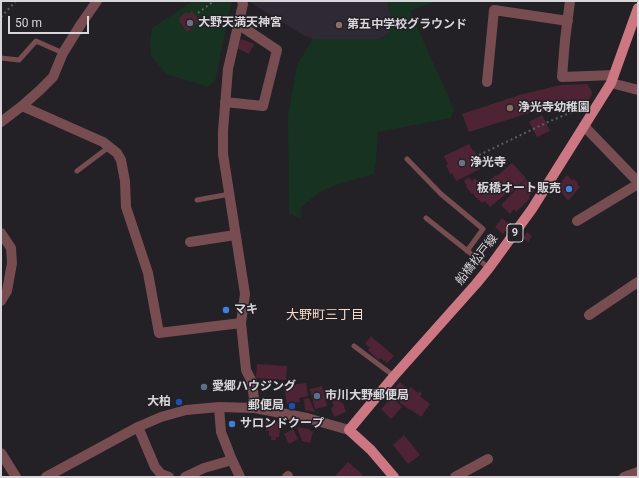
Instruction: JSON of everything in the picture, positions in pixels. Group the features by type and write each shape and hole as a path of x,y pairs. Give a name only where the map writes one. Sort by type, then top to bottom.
{"main road":[{"name":"船橋松戸線","path":"349,430 394,376 476,284 532,209 613,79 638,8"},
{"path":"349,430 370,450 394,477"}],"street":[{"path":"1,122 22,106 53,77 63,53 97,1"},
{"path":"242,1 228,69 223,131 223,154 245,294 241,323 246,370 252,382 255,408"},
{"path":"570,1 562,77 613,79 638,90"},
{"path":"487,82 494,10 568,21"},
{"path":"225,102 263,106 277,50 238,24"},
{"path":"22,106 103,142 117,153 121,160 125,181 126,207 148,273 159,334 241,323"},
{"path":"578,221 638,183 584,126"},
{"path":"1,233 11,248 12,263 7,291 1,301"},
{"path":"190,242 235,235"},
{"path":"589,315 638,282"},
{"path":"219,407 221,432 240,477"},
{"path":"46,477 138,427 160,417 186,410 219,407 255,408 308,418 349,430"},
{"path":"138,427 155,467 161,474 169,477"},
{"path":"1,453 16,477"},
{"path":"455,477 488,459"},
{"path":"185,477 204,468 232,460"},
{"path":"624,477 638,472"}],"lane":[{"path":"1,58 19,60 36,41 63,53"},
{"path":"77,171 109,147"},
{"path":"407,159 441,194 483,229 467,250"},
{"path":"197,200 230,194"},
{"path":"426,218 489,268"},
{"path":"354,346 394,376"}],"path":[{"path":"1,17 16,1"},
{"path":"198,13 214,1"},
{"path":"479,155 548,122 584,107 595,109"}],"shaded area":[{"name":"第五中学校グラウンド","path":"251,1 387,1 392,19 390,32 384,37 374,40 313,39 303,35 251,3"}],"green space":[{"path":"193,1 232,1 215,81 208,87 166,74 151,56 150,41 152,28"},
{"path":"387,1 436,1 410,11 454,109 451,118 378,132 374,174 336,185 320,192 300,208 301,218 289,214 288,116 297,65 313,39 379,39 384,37 390,32 392,19"}],"building":[{"path":"192,11 200,21 187,32 179,21 179,18 186,12 188,14"},
{"path":"241,39 254,44 249,54 237,48"},
{"path":"587,84 592,94 587,101 536,114 535,111 469,132 462,114 523,94 561,85"},
{"path":"542,115 550,131 537,137 529,122"},
{"path":"469,144 473,151 474,150 479,161 476,162 480,169 456,181 452,173 450,174 446,165 448,164 444,156"},
{"path":"512,163 526,178 510,194 508,192 490,207 485,201 482,203 476,198 466,187 467,186 464,181 469,177 472,181 475,178 481,185 479,187 484,193 492,186 490,184 490,180"},
{"path":"567,175 572,180 574,179 580,187 568,201 557,187"},
{"path":"526,179 536,189 529,196 530,198 516,212 514,209 510,214 501,205"},
{"path":"502,218 510,225 503,234 495,227"},
{"path":"527,232 532,236 528,242 523,238"},
{"path":"371,336 394,356 387,363 380,358 378,360 368,350 370,348 365,344"},
{"path":"257,364 287,366 286,380 256,378"},
{"path":"400,382 406,388 398,398 391,392"},
{"path":"306,383 308,396 299,398 300,402 287,404 284,386"},
{"path":"322,386 327,406 315,409 310,389"},
{"path":"411,387 418,393 420,391 422,394 420,396 430,404 421,417 399,402 399,399"},
{"path":"392,397 402,407 391,419 381,409"},
{"path":"309,398 315,412 305,410 304,399"},
{"path":"339,399 341,403 343,403 346,412 334,417 331,408 334,406 332,402"},
{"path":"264,420 279,422 278,426 281,426 279,437 276,437 276,440 271,440 269,431 266,431 266,424"},
{"path":"297,427 313,431 310,443 302,441"},
{"path":"293,429 298,439 289,444 284,434"},
{"path":"404,435 420,455 408,464 393,445"},
{"path":"348,462 363,475 361,477 334,477"}],"place":[{"name":"大野天満天神宮","path":"190,23"},
{"name":"第五中学校グラウンド","path":"339,25"},
{"name":"浄光寺幼稚園","path":"510,108"},
{"name":"浄光寺","path":"462,163"},
{"name":"板橋オート販売","path":"569,189"},
{"name":"マキ","path":"226,310"},
{"name":"愛郷ハウジング","path":"204,387"},
{"name":"市川大野郵便局","path":"317,396"},
{"name":"大柏","path":"179,402"},
{"name":"郵便局","path":"292,406"},
{"name":"サロンドクープ","path":"232,424"}],"district":[{"name":"大野町三丁目","path":"325,316"}]}
